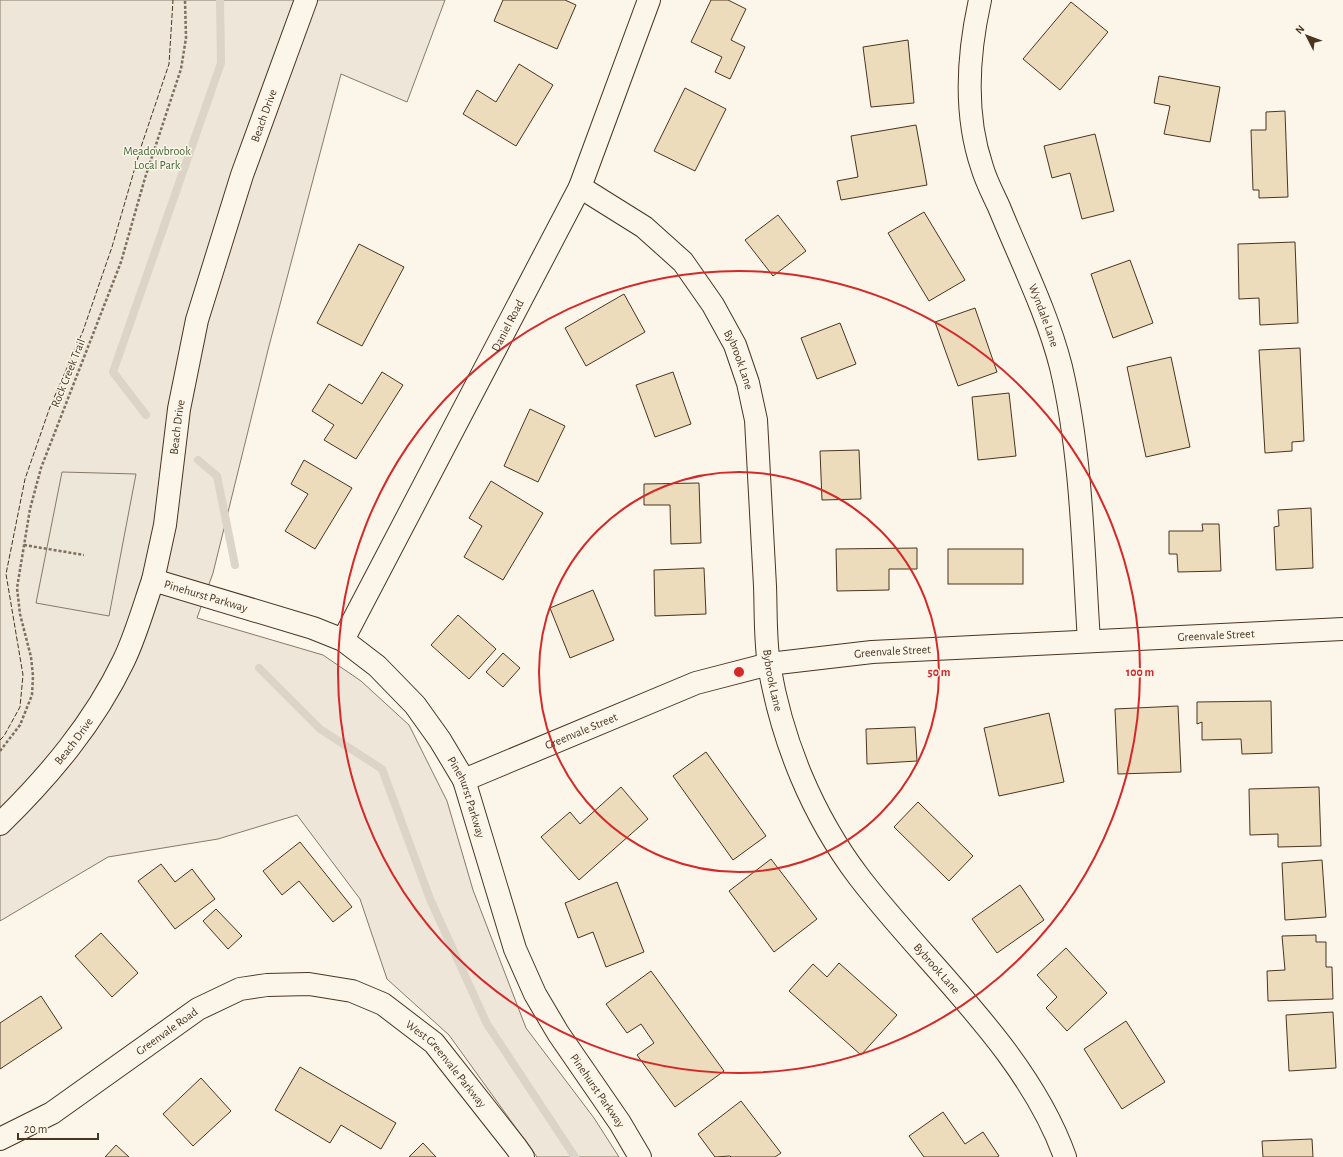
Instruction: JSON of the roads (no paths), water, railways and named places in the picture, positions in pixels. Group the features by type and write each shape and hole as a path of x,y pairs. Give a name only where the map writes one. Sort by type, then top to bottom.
{"street":[{"name":"Beach Drive","path":"0,824 26,799 71,746 100,704 124,659 153,580 165,525 179,408 197,320 242,175 306,0"},
{"name":"Daniel Road","path":"343,640 580,186 649,0"},
{"name":"Wyndale Lane","path":"980,0 972,50 970,97 974,132 982,167 1033,289 1061,366 1070,410 1076,464 1089,641"},
{"name":"Bybrook Lane","path":"580,186 644,227 683,262 713,305 735,345 748,382 756,420 769,664 788,745 825,825 859,876 994,1036 1028,1083 1047,1114 1065,1157"},
{"name":"Pinehurst Parkway","path":"153,580 313,628 343,640 377,666 415,705 440,740 464,780 515,949 532,987 558,1033 620,1123 640,1157"},
{"name":"Greenvale Street","path":"464,780 696,683 769,664 872,652 1343,629"},
{"name":"Greenvale Road","path":"0,1139 52,1113 198,1009 240,988 267,985 309,984 352,991"},
{"name":"West Greenvale Parkway","path":"352,991 383,1004 434,1043 516,1146 522,1157"}],"waterway":[{"path":"146,415 113,372 221,63 220,0"},
{"path":"198,460 217,476 235,565"},
{"path":"259,668 320,729 382,769 430,899 487,1024 575,1157"}],"park label":[{"name":"Meadowbrook Local Park","path":"157,158"}]}
